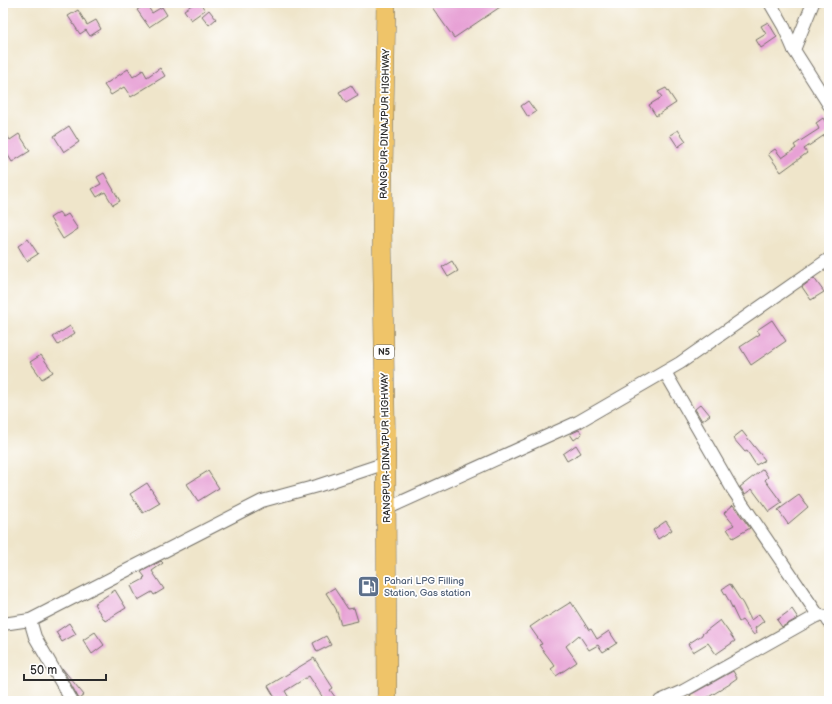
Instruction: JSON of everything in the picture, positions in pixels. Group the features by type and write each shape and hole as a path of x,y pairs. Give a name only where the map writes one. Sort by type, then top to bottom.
{"highway":[{"name":"RANGPUR-DINAJPUR HIGHWAY","path":"386,3 382,226 386,463 387,701"}],"street":[{"path":"770,3 784,26 794,50 829,105"},
{"path":"794,50 813,3"},
{"path":"386,509 578,422 680,363 829,259"},
{"path":"665,372 734,490 818,615 826,617 829,622"},
{"path":"3,624 30,620 262,501 317,486 386,463"},
{"path":"660,701 683,692 818,615"},
{"path":"30,620 35,637 72,701"}],"building":[{"path":"195,3 200,3 205,10 191,20 184,10"},
{"path":"429,3 506,3 454,38"},
{"path":"146,4 152,13 162,7 167,15 149,27 137,10"},
{"path":"78,10 87,25 96,20 101,29 90,36 86,30 80,34 68,16"},
{"path":"209,10 216,19 209,25 202,16"},
{"path":"768,22 777,37 761,48 756,40 766,34 761,26"},
{"path":"160,68 165,76 131,97 124,87 111,95 104,85 128,69 133,77 143,70 147,77"},
{"path":"351,85 358,96 346,103 339,92"},
{"path":"666,88 676,103 656,116 649,105 662,97 658,92"},
{"path":"528,101 536,112 528,117 521,106"},
{"path":"823,118 829,128 829,132 804,149 807,153 781,172 768,154 775,149 782,158 796,148 794,145 819,129 816,123"},
{"path":"69,126 79,142 64,152 54,136"},
{"path":"3,129 10,140 19,134 30,151 12,162 3,147"},
{"path":"678,130 686,141 678,147 670,135"},
{"path":"104,173 120,201 113,205 105,192 97,197 92,189 101,184 97,177"},
{"path":"59,212 63,217 68,214 78,229 63,239 50,218"},
{"path":"28,239 38,254 27,261 18,246"},
{"path":"452,261 458,271 448,277 442,267"},
{"path":"814,278 824,292 811,300 802,287"},
{"path":"772,320 786,341 751,365 740,347 760,334 757,330"},
{"path":"70,326 75,333 58,345 53,337"},
{"path":"41,355 53,372 42,379 30,362"},
{"path":"701,404 710,415 702,421 695,409"},
{"path":"579,430 582,434 574,440 570,434"},
{"path":"742,431 765,460 756,465 747,451 745,452 733,438"},
{"path":"576,445 581,453 567,461 563,454"},
{"path":"763,469 768,477 765,480 782,503 769,512 752,489 745,494 740,487"},
{"path":"208,471 219,488 198,501 187,484"},
{"path":"147,483 160,503 143,513 130,494"},
{"path":"799,495 808,507 788,524 778,510"},
{"path":"733,505 750,528 733,538 727,529 734,525 724,513"},
{"path":"666,521 672,530 658,539 653,530"},
{"path":"161,561 163,563 152,571 164,589 154,595 152,592 138,600 131,586 144,579 143,578 145,577 141,572"},
{"path":"730,584 751,620 759,614 764,621 755,628 757,633 754,635 742,620 739,622 722,589"},
{"path":"334,588 348,609 354,608 358,621 341,625 336,609 326,593"},
{"path":"115,590 126,608 105,621 94,604"},
{"path":"571,602 589,630 591,629 597,639 609,631 617,643 603,652 598,645 589,650 579,635 566,646 577,662 556,676 551,669 555,666 539,645 542,644 530,627"},
{"path":"792,609 798,618 782,627 777,620"},
{"path":"720,620 735,641 716,654 708,643 693,652 688,644"},
{"path":"69,623 76,634 62,642 56,632"},
{"path":"95,632 104,645 92,654 83,640"},
{"path":"326,636 331,645 317,652 313,643"},
{"path":"314,658 333,688 330,690 338,701 325,701 309,676 285,691 291,701 277,701 268,686"},
{"path":"62,668 84,695 79,699"},
{"path":"733,671 737,678 730,684 702,701 693,701 690,695"}],"place":[{"name":"Pahari LPG Filling Station, Gas station","path":"369,586"}]}
